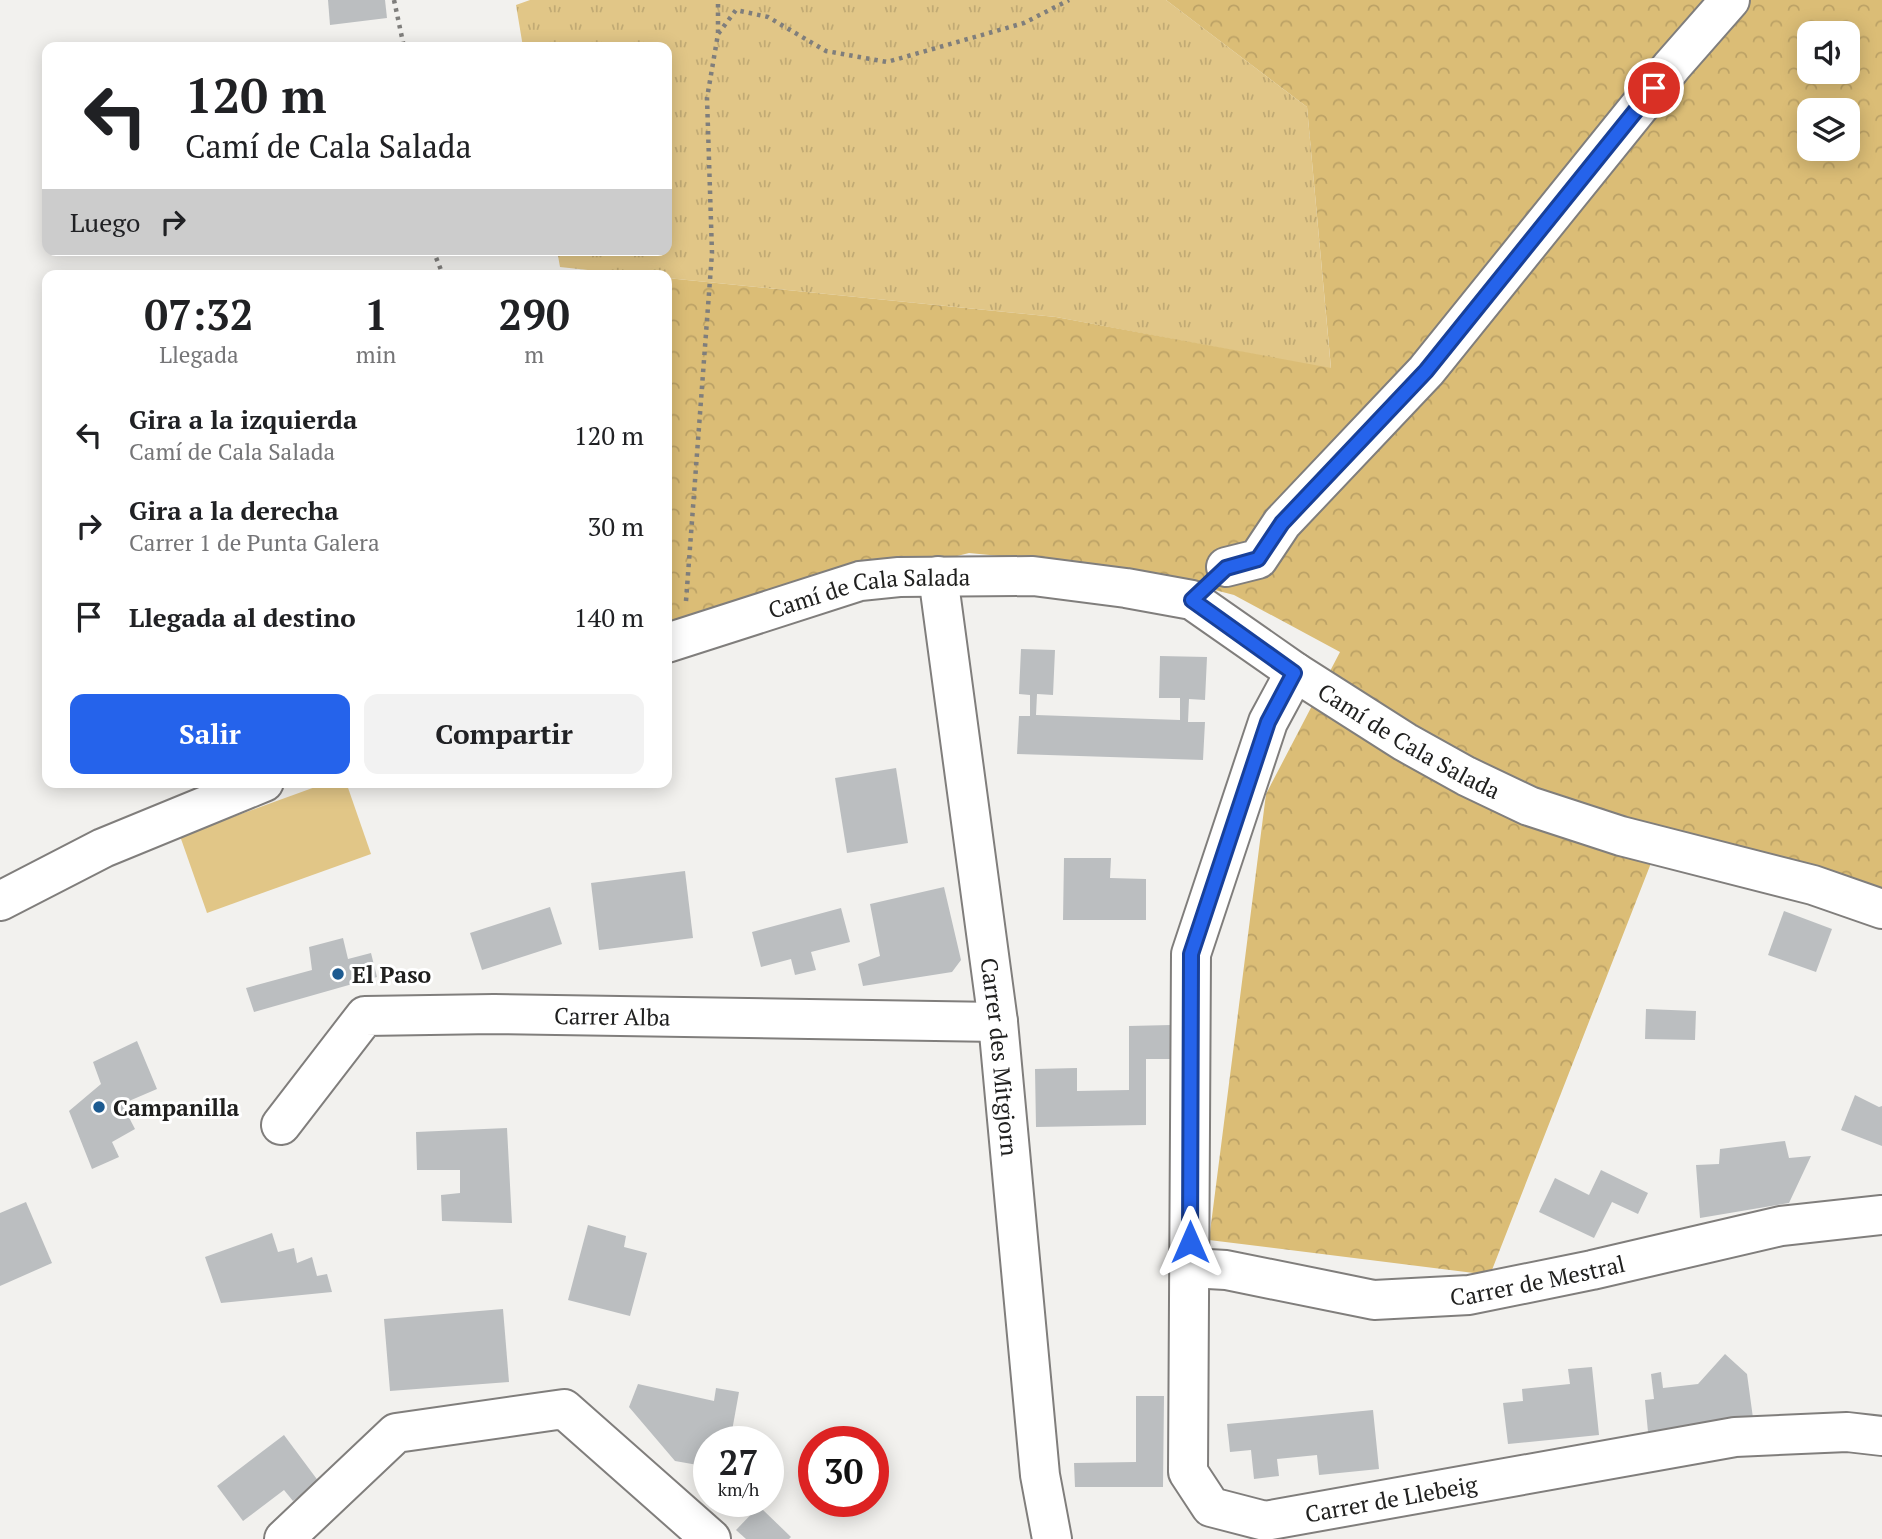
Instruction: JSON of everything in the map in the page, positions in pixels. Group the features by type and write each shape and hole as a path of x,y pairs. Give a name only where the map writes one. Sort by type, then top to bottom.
{"street":[{"path":"1192,600 1226,568 1241,545 1282,523 1426,371 1672,66 1730,0"},
{"name":"Carrer des Mitgjorn","path":"937,576 998,1022 1040,1475 1052,1539"},
{"name":"Camí de Cala Salada","path":"675,640 860,581 899,577 1033,576 1192,600 1294,673 1405,741 1466,776 1529,806 1621,836 1812,885 1882,909"},
{"name":"Carrer de Llebeig","path":"1294,673 1268,722 1191,954 1188,1472 1211,1507 1265,1521 1735,1437 1847,1432 1882,1436"},
{"path":"0,901 103,848 249,788"},
{"name":"Carrer Alba","path":"281,1125 365,1016 494,1014 998,1022"},
{"name":"Carrer de Mestral","path":"1190,1268 1226,1270 1374,1300 1469,1295 1782,1226 1882,1216"},
{"path":"284,1539 396,1433 564,1409 710,1539"}],"path":[{"path":"394,0 403,42"},
{"path":"675,640 712,253 707,98 718,34 718,0"},
{"path":"718,34 736,10 768,17 826,51 887,62 1024,23 1069,0"}],"green space":[{"path":"530,0 1166,0 1307,107 1331,369 1056,317 672,279 672,270 588,270 560,267 558,256 672,256 672,42 522,42 516,5"},
{"path":"1166,0 1882,0 1882,911 1653,858 1490,1275 1209,1240 1266,794 1340,652 1234,595 1134,569 969,553 672,629 672,279 1056,317 1331,368 1307,107"},
{"path":"312,788 348,788 371,854 207,913 180,836"}],"building":[{"path":"328,0 385,0 387,18 330,25"},
{"path":"1021,649 1055,650 1053,695 1037,694 1036,715 1180,720 1180,698 1159,698 1160,656 1207,657 1205,700 1189,699 1188,722 1205,722 1203,760 1017,754 1019,716 1030,716 1030,695 1019,694"},
{"path":"896,768 908,843 847,853 835,778"},
{"path":"1064,858 1111,858 1110,878 1146,879 1146,920 1063,920"},
{"path":"685,871 693,938 599,950 591,883"},
{"path":"944,887 961,960 952,972 863,986 858,964 880,956 870,904"},
{"path":"550,907 562,944 482,970 470,933"},
{"path":"841,908 850,942 811,952 816,970 795,975 791,959 761,967 752,932"},
{"path":"1784,911 1832,929 1816,972 1768,955"},
{"name":"El Paso","path":"343,938 348,959 371,953 377,977 254,1012 246,988 312,970 309,947"},
{"path":"1646,1009 1696,1011 1695,1040 1645,1039"},
{"path":"1171,1025 1171,1059 1146,1059 1146,1125 1036,1127 1035,1069 1077,1068 1077,1091 1129,1090 1129,1026"},
{"name":"Campanilla","path":"137,1041 157,1089 122,1104 135,1129 112,1142 119,1157 92,1169 69,1111 101,1084 93,1062"},
{"path":"1855,1095 1882,1106 1882,1146 1841,1130"},
{"path":"507,1128 512,1223 442,1221 441,1195 460,1193 460,1170 417,1170 416,1132"},
{"path":"1785,1141 1789,1158 1811,1156 1789,1203 1700,1218 1696,1165 1719,1164 1720,1149"},
{"path":"1601,1170 1648,1193 1638,1214 1612,1202 1594,1238 1539,1212 1555,1178 1589,1195"},
{"path":"26,1202 52,1263 0,1286 0,1213"},
{"path":"588,1225 626,1236 624,1247 647,1253 630,1316 568,1300"},
{"path":"272,1233 278,1252 294,1248 297,1263 312,1257 317,1276 327,1274 332,1292 221,1303 205,1257"},
{"path":"503,1309 509,1382 390,1391 384,1319"},
{"path":"1725,1354 1747,1374 1753,1418 1648,1432 1645,1400 1654,1399 1651,1374 1661,1372 1663,1388 1698,1384"},
{"path":"1592,1367 1599,1435 1508,1444 1503,1403 1523,1401 1522,1389 1570,1384 1568,1369"},
{"path":"638,1384 714,1401 716,1388 739,1392 733,1426 693,1426 693,1464 675,1461 629,1407"},
{"path":"1136,1396 1164,1396 1163,1487 1075,1487 1074,1463 1136,1462"},
{"path":"1373,1410 1379,1469 1319,1475 1317,1455 1277,1459 1279,1476 1254,1479 1251,1450 1230,1452 1227,1424"},
{"path":"284,1435 319,1482 293,1501 284,1490 243,1521 217,1486"},
{"path":"748,1517 770,1517 791,1537 746,1539 736,1530"}],"place":[{"name":"El Paso","path":"338,974"},
{"name":"Campanilla","path":"99,1107"}],"route":[{"path":"1190,1242 1191,954 1268,722 1294,673 1192,600 1226,568 1258,559 1282,523 1426,371 1654,88"}]}
